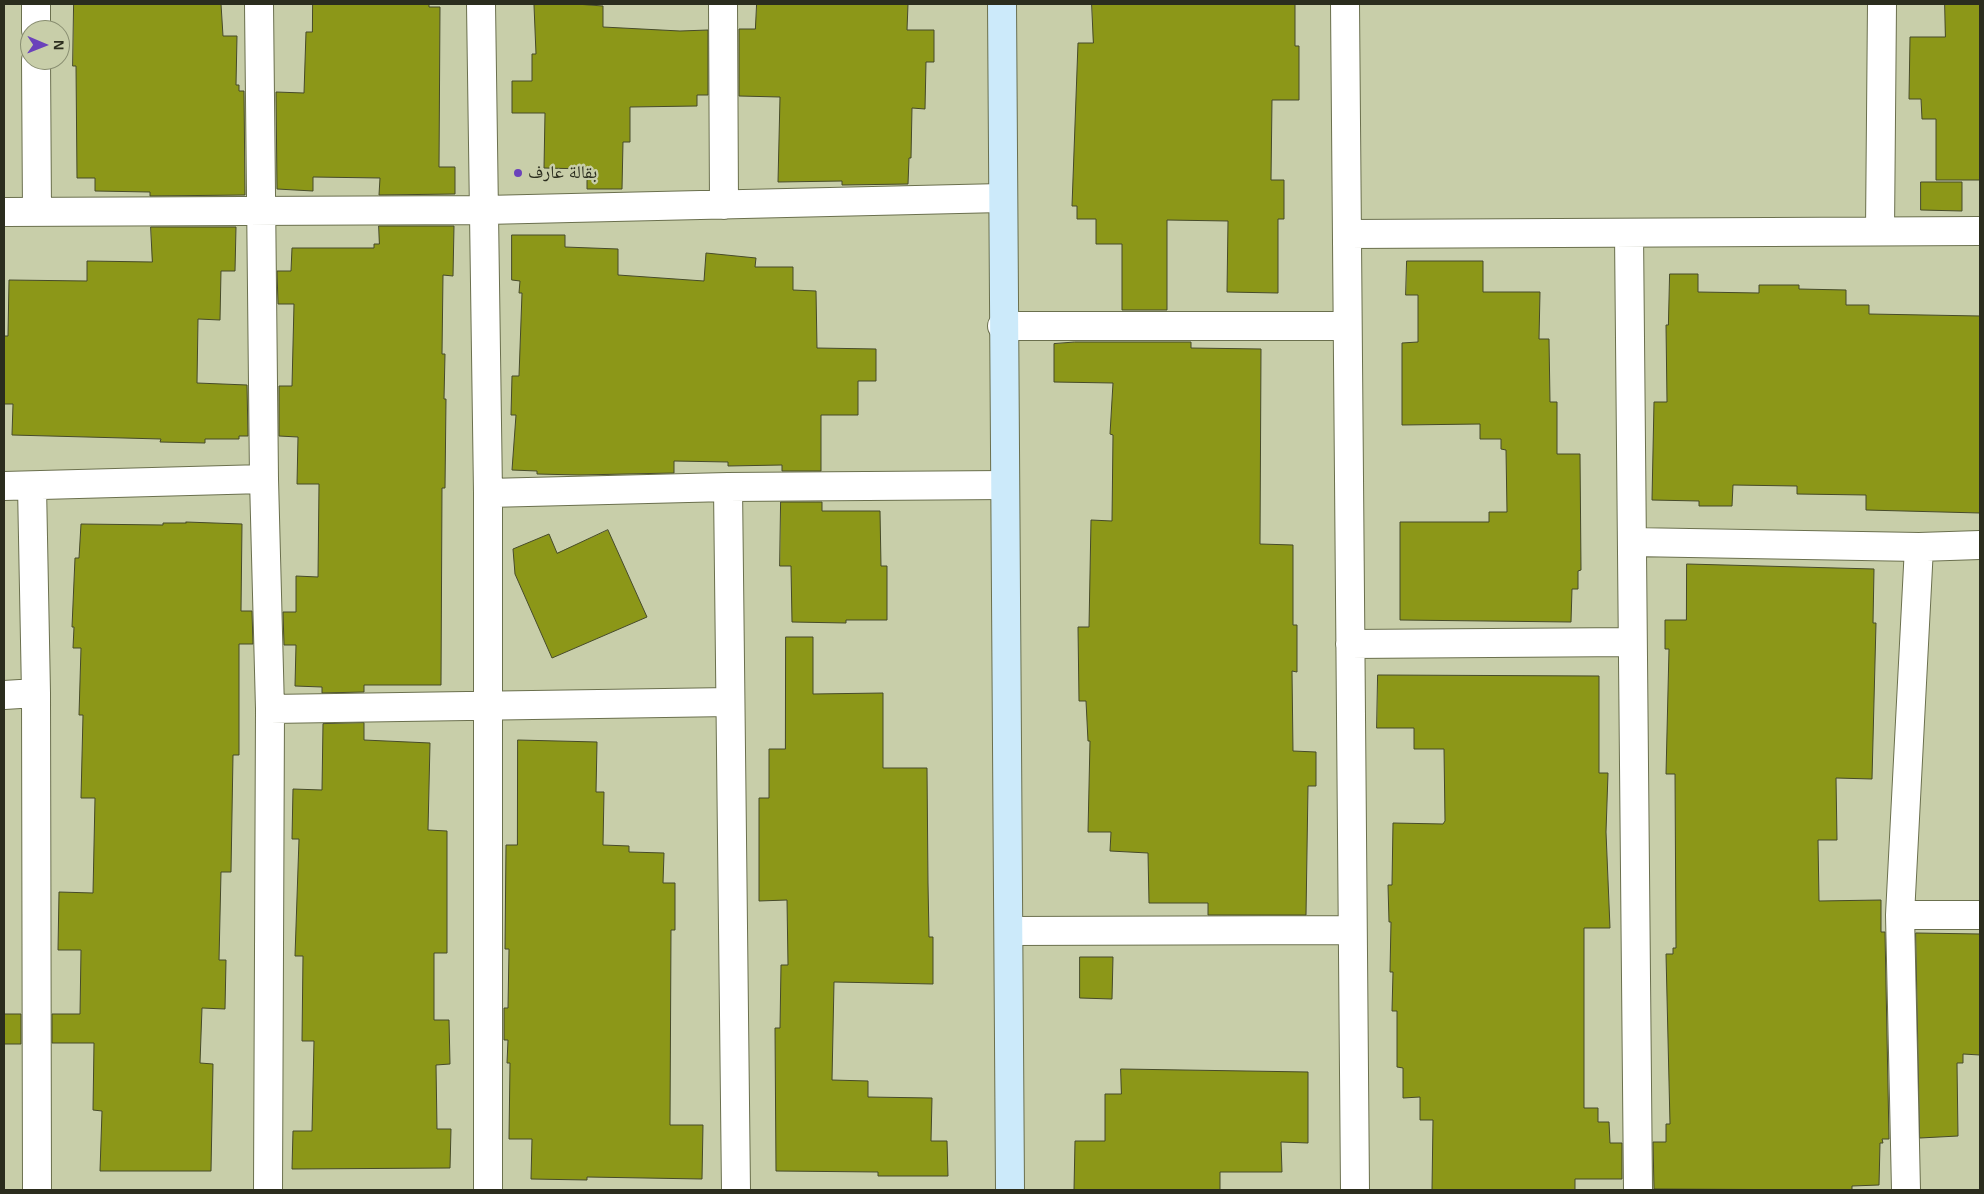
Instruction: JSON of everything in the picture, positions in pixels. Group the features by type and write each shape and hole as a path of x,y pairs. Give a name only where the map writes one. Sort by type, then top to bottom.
{"street":[{"path":"36,4 36,20"},
{"path":"259,4 264,479 270,709 268,1190"},
{"path":"481,4 488,493 488,1190"},
{"path":"723,4 724,205"},
{"path":"1002,4 1002,326 1005,485 1010,1190"},
{"path":"1345,4 1355,1190"},
{"path":"1880,230 1882,4"},
{"path":"36,70 37,212"},
{"path":"4,212 485,210 1002,198"},
{"path":"1348,234 1980,231"},
{"path":"1629,233 1638,1190"},
{"path":"1002,326 1347,326"},
{"path":"4,486 264,479"},
{"path":"488,493 728,486 1005,485"},
{"path":"32,486 36,693 37,1190"},
{"path":"728,486 736,1190"},
{"path":"1632,542 1919,547 1980,545"},
{"path":"1906,1190 1900,915 1919,547"},
{"path":"1350,644 1632,642"},
{"path":"4,695 36,693"},
{"path":"270,709 488,704 730,702"},
{"path":"1900,915 1980,915"},
{"path":"1009,931 1352,930"}],"building":[{"path":"74,4 221,4 223,36 237,36 236,85 239,85 239,91 244,91 245,195 150,196 150,192 95,191 95,178 77,178 76,66 73,66"},
{"path":"313,4 429,4 429,7 440,7 439,167 455,167 455,194 379,195 380,178 313,177 313,191 277,189 276,92 304,93 306,32 312,32"},
{"path":"576,4 603,6 603,27 680,31 708,30 708,95 697,95 697,106 630,107 630,142 623,142 622,189 587,189 587,169 544,168 545,113 512,113 512,81 532,81 532,54 536,54 534,5"},
{"path":"757,4 908,4 907,30 934,30 934,62 926,62 925,109 912,108 911,158 909,158 908,184 842,185 842,181 778,182 780,97 739,96 739,29 755,29"},
{"path":"1092,4 1295,4 1295,46 1299,46 1299,100 1272,100 1271,180 1284,180 1284,219 1278,219 1278,293 1227,292 1228,221 1167,220 1167,310 1122,310 1122,244 1096,244 1096,219 1077,219 1077,206 1072,206 1078,43 1093,43"},
{"path":"1945,4 1980,4 1980,180 1936,180 1936,119 1922,119 1921,99 1909,99 1910,37 1945,37"},
{"path":"1921,182 1962,182 1962,211 1921,210"},
{"path":"379,226 454,226 453,276 443,275 442,354 445,354 444,399 446,399 445,488 442,488 441,685 364,685 364,692 322,693 322,687 295,686 296,645 284,645 283,612 296,612 296,576 318,577 319,484 297,484 298,437 279,436 279,386 292,386 294,304 278,304 277,271 291,271 292,248 374,248 374,244 379,244"},
{"path":"151,227 236,227 235,271 221,271 220,320 198,319 197,383 247,385 248,436 239,436 239,439 205,439 205,443 160,442 161,439 12,435 13,404 4,404 4,336 8,336 9,280 87,281 87,261 152,262"},
{"path":"512,235 565,235 565,247 618,249 618,275 704,281 706,253 756,258 755,267 793,267 793,290 816,291 817,348 876,349 876,381 858,381 858,415 821,415 821,471 782,471 782,465 728,466 728,462 674,461 674,473 579,475 537,474 537,471 512,470 516,415 511,415 512,376 519,376 522,293 519,293 520,281 512,280"},
{"path":"1407,261 1483,261 1483,292 1540,292 1539,339 1549,339 1550,402 1557,402 1557,454 1580,454 1581,570 1578,571 1578,589 1572,589 1571,622 1400,620 1400,522 1489,522 1489,512 1507,512 1506,450 1501,449 1501,439 1480,439 1480,424 1402,425 1402,343 1418,342 1418,295 1406,295"},
{"path":"1670,274 1698,274 1698,292 1759,293 1759,285 1799,285 1799,289 1846,290 1846,305 1869,305 1869,314 1980,316 1980,513 1866,510 1866,495 1797,494 1797,486 1733,485 1732,506 1699,506 1699,501 1652,500 1654,402 1667,402 1666,325 1668,325"},
{"path":"1075,342 1191,342 1191,348 1261,349 1260,544 1293,545 1293,625 1297,625 1297,672 1292,671 1293,751 1316,752 1316,786 1308,786 1306,915 1208,915 1208,903 1149,903 1148,853 1110,851 1111,832 1088,832 1090,741 1088,741 1086,701 1079,701 1078,627 1089,627 1091,520 1112,521 1113,435 1110,434 1113,383 1054,382 1054,344"},
{"path":"781,502 822,502 822,511 880,511 881,566 887,566 887,620 846,620 846,623 792,622 791,566 780,566"},
{"path":"163,523 242,524 241,611 252,611 253,644 239,644 239,755 233,755 231,872 221,872 219,960 226,960 225,1009 202,1008 200,1063 213,1064 211,1171 100,1171 102,1111 93,1110 94,1043 52,1043 52,1014 80,1014 81,950 58,950 59,892 93,893 95,798 81,798 83,715 79,715 81,648 73,648 74,627 72,627 75,558 79,558 81,524 163,525"},
{"path":"608,530 647,617 552,658 515,574 513,549 549,534 557,553"},
{"path":"1687,564 1874,569 1873,623 1876,623 1872,779 1836,778 1837,840 1818,840 1819,901 1881,900 1881,932 1885,932 1889,1139 1882,1139 1883,1143 1880,1143 1879,1185 1852,1186 1852,1190 1654,1189 1653,1142 1666,1142 1666,1124 1670,1124 1666,954 1673,954 1673,948 1676,948 1675,774 1666,774 1669,649 1665,649 1665,620 1686,620"},
{"path":"786,637 813,637 813,694 883,693 883,768 927,768 929,937 933,937 933,984 834,982 832,1080 868,1081 868,1097 932,1098 931,1141 947,1141 948,1176 878,1176 878,1172 776,1171 775,1028 780,1028 781,965 788,965 787,900 759,901 759,798 769,798 769,749 785,749"},
{"path":"1378,675 1599,676 1599,773 1608,773 1606,832 1610,928 1584,928 1584,1108 1598,1108 1598,1122 1609,1122 1610,1143 1622,1143 1622,1179 1575,1179 1575,1190 1432,1190 1433,1120 1420,1120 1420,1097 1403,1098 1403,1068 1397,1067 1397,1011 1392,1011 1393,972 1390,972 1391,922 1389,922 1388,885 1392,885 1393,823 1443,824 1445,821 1444,749 1414,749 1414,728 1377,728"},
{"path":"364,723 364,740 430,743 428,830 447,831 447,953 434,953 434,1020 449,1020 450,1064 436,1065 437,1129 451,1129 450,1168 292,1169 293,1131 312,1131 314,1041 302,1041 303,956 295,956 299,839 292,839 293,789 322,790 323,724"},
{"path":"518,740 597,742 596,792 604,792 603,845 629,846 629,852 664,853 663,883 675,883 675,930 671,930 670,1125 703,1125 702,1179 587,1177 587,1180 531,1179 532,1139 509,1139 510,1063 507,1063 508,1040 504,1040 504,1008 508,1008 509,949 505,949 506,845 517,845"},
{"path":"1916,933 1980,934 1980,1055 1963,1054 1963,1063 1957,1063 1958,1136 1920,1138"},
{"path":"1080,957 1113,957 1112,999 1080,998"},
{"path":"4,1014 21,1014 21,1044 4,1044"},
{"path":"1121,1069 1308,1072 1308,1143 1281,1142 1282,1172 1220,1172 1220,1190 1074,1190 1075,1141 1105,1141 1105,1094 1121,1094"}],"place":[{"name":"بقالة عارف","path":"518,173"}]}
